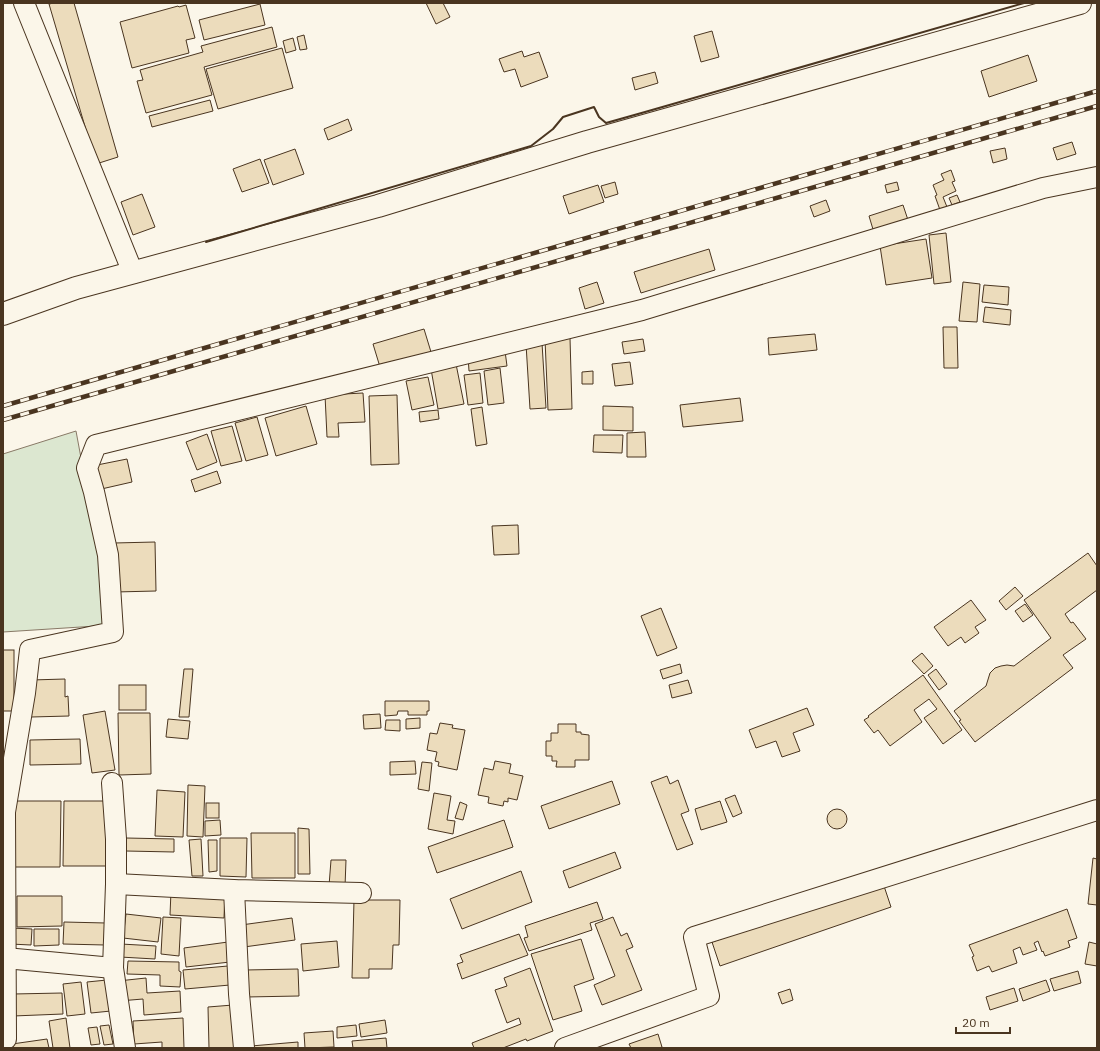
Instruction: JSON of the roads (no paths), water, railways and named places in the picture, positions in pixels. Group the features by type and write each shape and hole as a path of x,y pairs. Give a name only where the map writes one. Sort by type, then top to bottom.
{"main road":[{"path":"3,314 76,288 378,206 587,142 1080,3"}],"street":[{"path":"24,3 133,273"},
{"path":"6,1039 5,812 25,693 30,650 113,632 108,555 87,468 96,444 642,310 1043,188 1097,177"},
{"path":"112,783 116,839 113,968 125,1048"},
{"path":"565,1048 709,996 694,936 1097,810"},
{"path":"116,884 234,890 361,893"},
{"path":"234,890 239,994 244,1048"},
{"path":"6,958 113,968"}],"railway":[{"path":"3,406 1097,91"},
{"path":"3,420 1097,106"}]}
